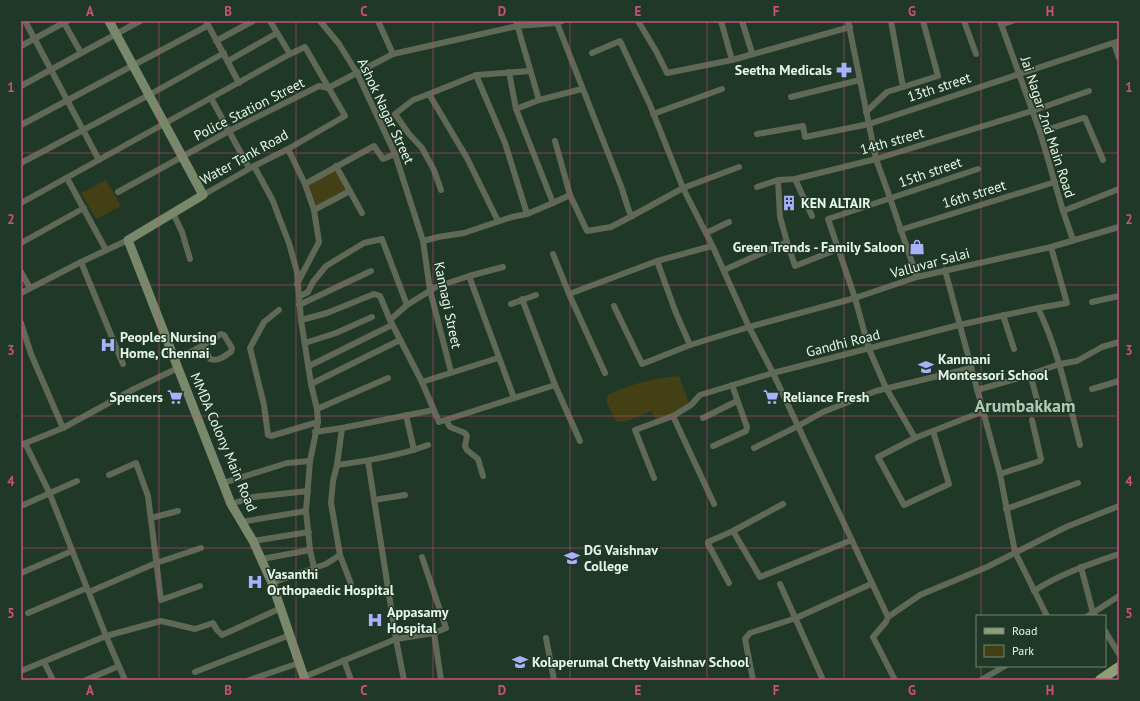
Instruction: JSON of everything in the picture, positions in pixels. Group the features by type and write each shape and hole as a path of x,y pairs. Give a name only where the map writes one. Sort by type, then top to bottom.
{"main road":[{"path":"1100,680 1119,667"}],"street":[{"path":"25,21 51,69 66,101 99,160"},
{"path":"109,21 203,195"},
{"path":"21,85 140,21"},
{"path":"216,41 253,21"},
{"path":"270,21 290,54"},
{"name":"Ashok Nagar Street","path":"320,21 340,44 357,73 395,154 423,242"},
{"path":"378,21 393,54"},
{"path":"638,21 656,51 667,74 732,60 849,24 876,159 917,277"},
{"path":"721,21 732,60"},
{"path":"742,21 752,53"},
{"path":"891,21 903,87"},
{"path":"866,112 886,92 938,76 923,21"},
{"path":"964,21 976,54"},
{"path":"1000,23 1012,21"},
{"path":"21,46 65,22 81,54"},
{"path":"559,22 582,89 632,216"},
{"name":"Police Station Street","path":"118,192 229,131 319,86 328,88 393,54 516,23 559,22"},
{"path":"21,125 132,66 207,23 239,83"},
{"path":"516,23 540,100"},
{"name":"Jai Nagar 2nd Main Road","path":"1000,23 1040,132 1073,240"},
{"path":"228,61 276,33"},
{"path":"592,53 620,41 653,114 682,188 724,270 749,327 773,373 852,540 871,584 888,617"},
{"path":"1117,42 1119,58"},
{"name":"13th street","path":"757,134 803,126 805,136 868,124 1117,42"},
{"path":"21,203 305,47 328,88"},
{"path":"21,163 224,54"},
{"path":"441,190 434,170 422,148 409,134 395,114 413,100 476,75 530,71"},
{"path":"509,72 516,109 553,202"},
{"path":"476,75 505,143 527,214"},
{"path":"791,97 860,80"},
{"name":"Water Tank Road","path":"128,240 252,167 288,149 345,116 328,88"},
{"path":"516,109 540,100 582,89"},
{"path":"653,114 722,89"},
{"name":"14th street","path":"757,188 778,180 795,178 876,159 1032,111 1090,91"},
{"path":"429,94 467,158 498,221"},
{"path":"211,98 229,131 273,201 295,265 300,296 299,305 301,320 318,422 310,461 306,511 310,550 314,567"},
{"path":"1040,132 1085,118 1103,160"},
{"path":"555,141 570,195 587,231 611,227 682,188 739,167"},
{"path":"305,184 374,146 383,159 395,154"},
{"path":"288,149 305,184 314,210 319,242 297,284"},
{"path":"336,166 362,213"},
{"name":"15th street","path":"838,249 828,219 978,168"},
{"path":"67,178 106,250"},
{"path":"795,178 812,216"},
{"path":"778,180 780,217 795,266 838,249 855,298 869,349 886,388 915,438"},
{"name":"16th street","path":"900,230 1055,182"},
{"path":"1063,211 1119,189"},
{"path":"314,210 350,191"},
{"path":"423,242 438,237 464,233 498,221 527,214 570,195"},
{"path":"21,243 84,208"},
{"path":"173,213 182,232 190,259"},
{"path":"706,233 729,222"},
{"name":"Valluvar Salai","path":"614,306 642,364 690,345 855,298 917,277 1051,247 1119,227"},
{"path":"300,296 308,292 313,282 326,266 364,244 382,239 407,305"},
{"path":"21,293 128,240"},
{"name":"MMDA Colony Main Road","path":"128,240 231,504 262,559 272,583 305,678"},
{"name":"Kannagi Street","path":"423,242 430,290 451,372"},
{"path":"724,270 787,242"},
{"path":"569,294 656,261 712,246"},
{"name":"Gandhi Road","path":"654,478 635,430 673,416 691,405 700,395 773,373 959,325 1038,308 1067,304 1051,247"},
{"path":"553,254 569,294 605,373"},
{"path":"656,261 690,345"},
{"path":"81,262 123,364"},
{"path":"309,366 391,323 407,305 430,290 469,276 503,267"},
{"path":"945,270 1000,474 1015,552 1046,615"},
{"path":"299,305 371,271"},
{"path":"21,272 30,288"},
{"path":"469,276 514,398"},
{"path":"301,320 327,313 374,294 380,296 391,323 422,382 438,422 555,384"},
{"path":"511,304 536,295"},
{"path":"1092,302 1119,296"},
{"path":"522,299 555,384 580,441"},
{"path":"1038,308 1048,328 1060,364 1080,445"},
{"path":"279,310 264,322 250,348 264,405 268,434 271,436 318,422"},
{"path":"1003,315 1014,349"},
{"path":"305,343 336,333 372,318"},
{"path":"21,323 31,354 62,428"},
{"path":"174,359 198,349 221,334 224,335 232,348 231,352 215,361 210,359 203,346"},
{"path":"311,384 400,340"},
{"path":"977,390 1060,364 1077,361 1102,347 1119,342"},
{"path":"422,382 498,358"},
{"path":"125,680 72,551 50,492 23,444 62,428 134,389 178,368"},
{"path":"754,448 823,412 876,391 971,368"},
{"path":"1030,374 1038,402"},
{"path":"317,409 388,378"},
{"path":"1092,389 1119,381"},
{"path":"713,446 746,431 747,427 736,401 732,385"},
{"path":"702,418 736,401"},
{"path":"315,432 434,410"},
{"path":"933,431 949,484 904,505 878,457 915,438 984,411"},
{"path":"406,415 414,450"},
{"path":"673,416 714,504"},
{"path":"446,420 450,427 465,433 467,450 478,459 483,476"},
{"path":"1000,474 1041,460 1032,420"},
{"path":"342,428 337,465 333,481 332,503 340,555 351,584"},
{"path":"337,465 368,461 414,450 428,445"},
{"path":"223,483 287,463 310,461"},
{"path":"368,461 396,639 404,680"},
{"path":"109,475 136,463 148,496 161,600 200,586"},
{"path":"21,506 77,481"},
{"path":"1006,509 1078,483"},
{"path":"231,504 253,497 308,491"},
{"path":"374,500 405,495"},
{"path":"729,583 708,543 709,541 733,531 783,504"},
{"path":"895,680 873,637 886,622 888,617 920,595 987,567 1066,527 1119,506"},
{"path":"151,518 178,511"},
{"path":"242,522 306,511"},
{"path":"733,531 760,577 852,540"},
{"path":"252,541 309,532"},
{"path":"28,614 156,563 201,548"},
{"path":"262,559 310,550"},
{"path":"21,573 72,551"},
{"path":"1034,591 1044,584 1081,567 1119,554"},
{"path":"272,583 326,564 340,555"},
{"path":"305,678 396,639 434,633 446,628 422,557"},
{"path":"1081,567 1092,615 1119,596"},
{"path":"780,584 823,680"},
{"path":"753,680 745,639 750,632 796,618 871,584"},
{"path":"21,671 106,636 161,621 194,629 213,623 222,635 281,608"},
{"path":"434,633 441,680"},
{"path":"1106,633 1119,654"},
{"path":"195,672 290,636"},
{"path":"546,638 554,680"},
{"path":"344,660 350,680"},
{"path":"44,662 53,680"},
{"path":"249,680 299,663"},
{"path":"86,680 119,666"},
{"path":"981,680 1003,667"}],"green space":[{"path":"336,168 349,192 315,208 306,183"},
{"path":"106,180 121,206 96,219 81,193"},
{"path":"679,376 689,403 672,415 656,419 651,411 625,422 616,421 606,401 608,395 642,382"}],"place":[{"name":"Seetha Medicals","path":"844,70"},
{"name":"KEN ALTAIR","path":"789,203"},
{"name":"Green Trends - Family Saloon","path":"917,247"},
{"name":"Peoples Nursing Home, Chennai","path":"108,345"},
{"name":"Kanmani Montessori School","path":"926,367"},
{"name":"Spencers","path":"175,397"},
{"name":"Reliance Fresh","path":"771,397"},
{"name":"DG Vaishnav College","path":"572,558"},
{"name":"Vasanthi Orthopaedic Hospital","path":"255,582"},
{"name":"Appasamy Hospital","path":"375,620"},
{"name":"Kolaperumal Chetty Vaishnav School","path":"520,662"}],"district":[{"name":"Arumbakkam","path":"1025,405"}]}
